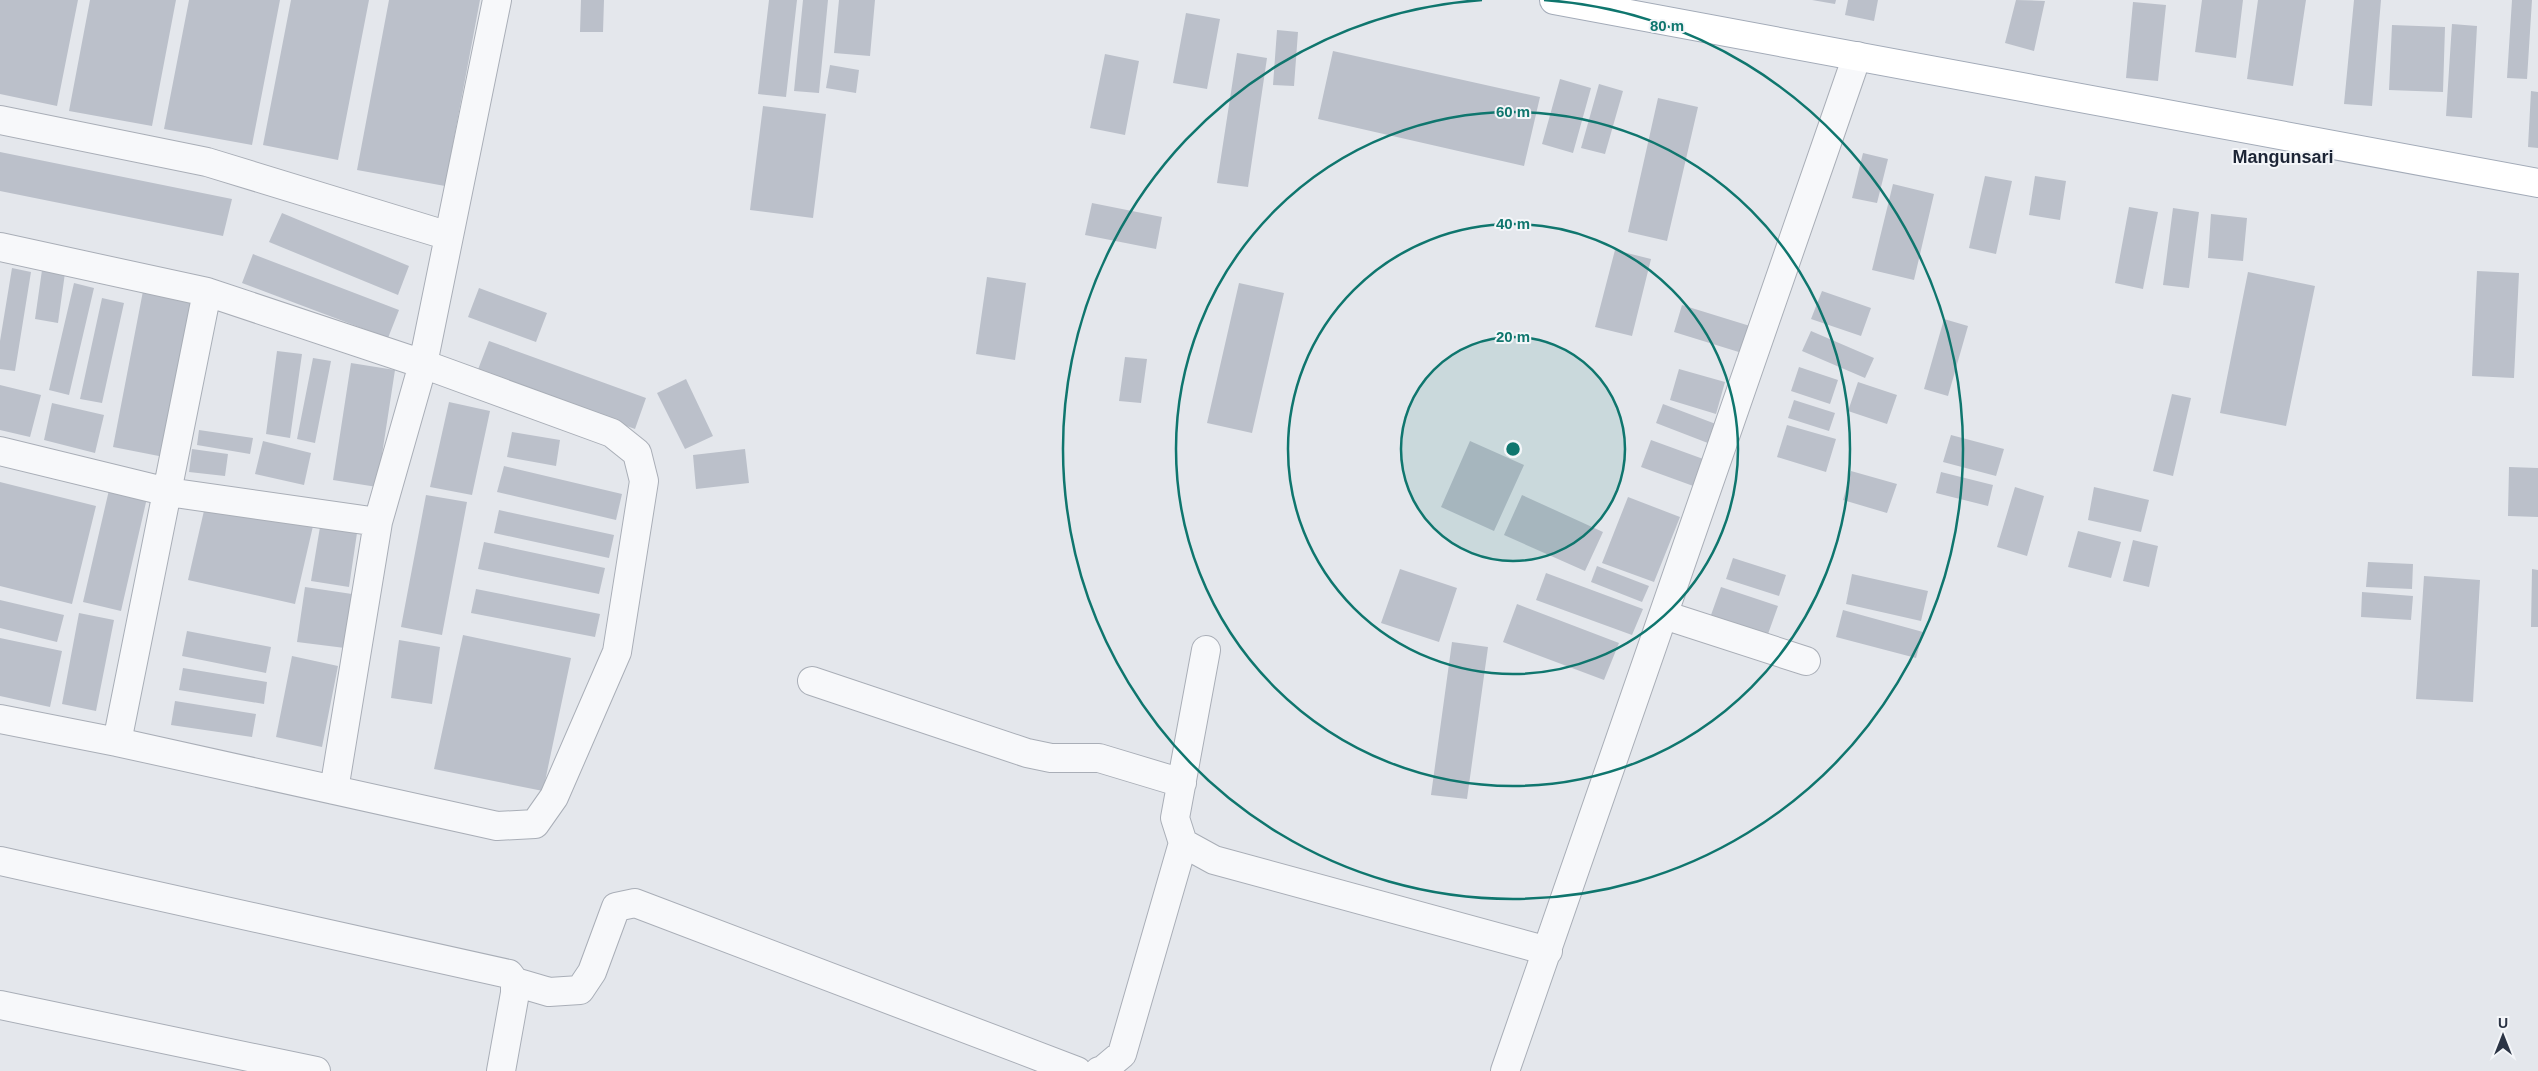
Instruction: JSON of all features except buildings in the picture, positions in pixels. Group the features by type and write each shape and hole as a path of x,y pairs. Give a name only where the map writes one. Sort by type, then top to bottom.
{"main road":[{"path":"1554,0 2538,183"}],"street":[{"path":"334,790 378,522 423,364 496,0"},
{"path":"1505,1071 1857,56"},
{"path":"0,120 207,162 449,236"},
{"path":"0,247 207,292 423,364 612,433 637,452 644,481 617,652 554,797 535,824 497,826 117,742 0,719"},
{"path":"117,742 207,292"},
{"path":"0,451 168,492 378,522"},
{"path":"1664,615 1806,661"},
{"path":"1099,1071 1104,1070 1122,1054 1183,843 1175,818 1206,650"},
{"path":"812,681 1027,754 1051,758 1099,758 1182,783"},
{"path":"1183,843 1214,860 1548,950"},
{"path":"0,860 508,974 515,982 549,992 580,990 592,972 616,907 635,903 1077,1071"},
{"path":"501,1071 515,982"},
{"path":"0,1005 316,1071"}],"district":[{"name":"Mangunsari","path":"2283,157"}]}
